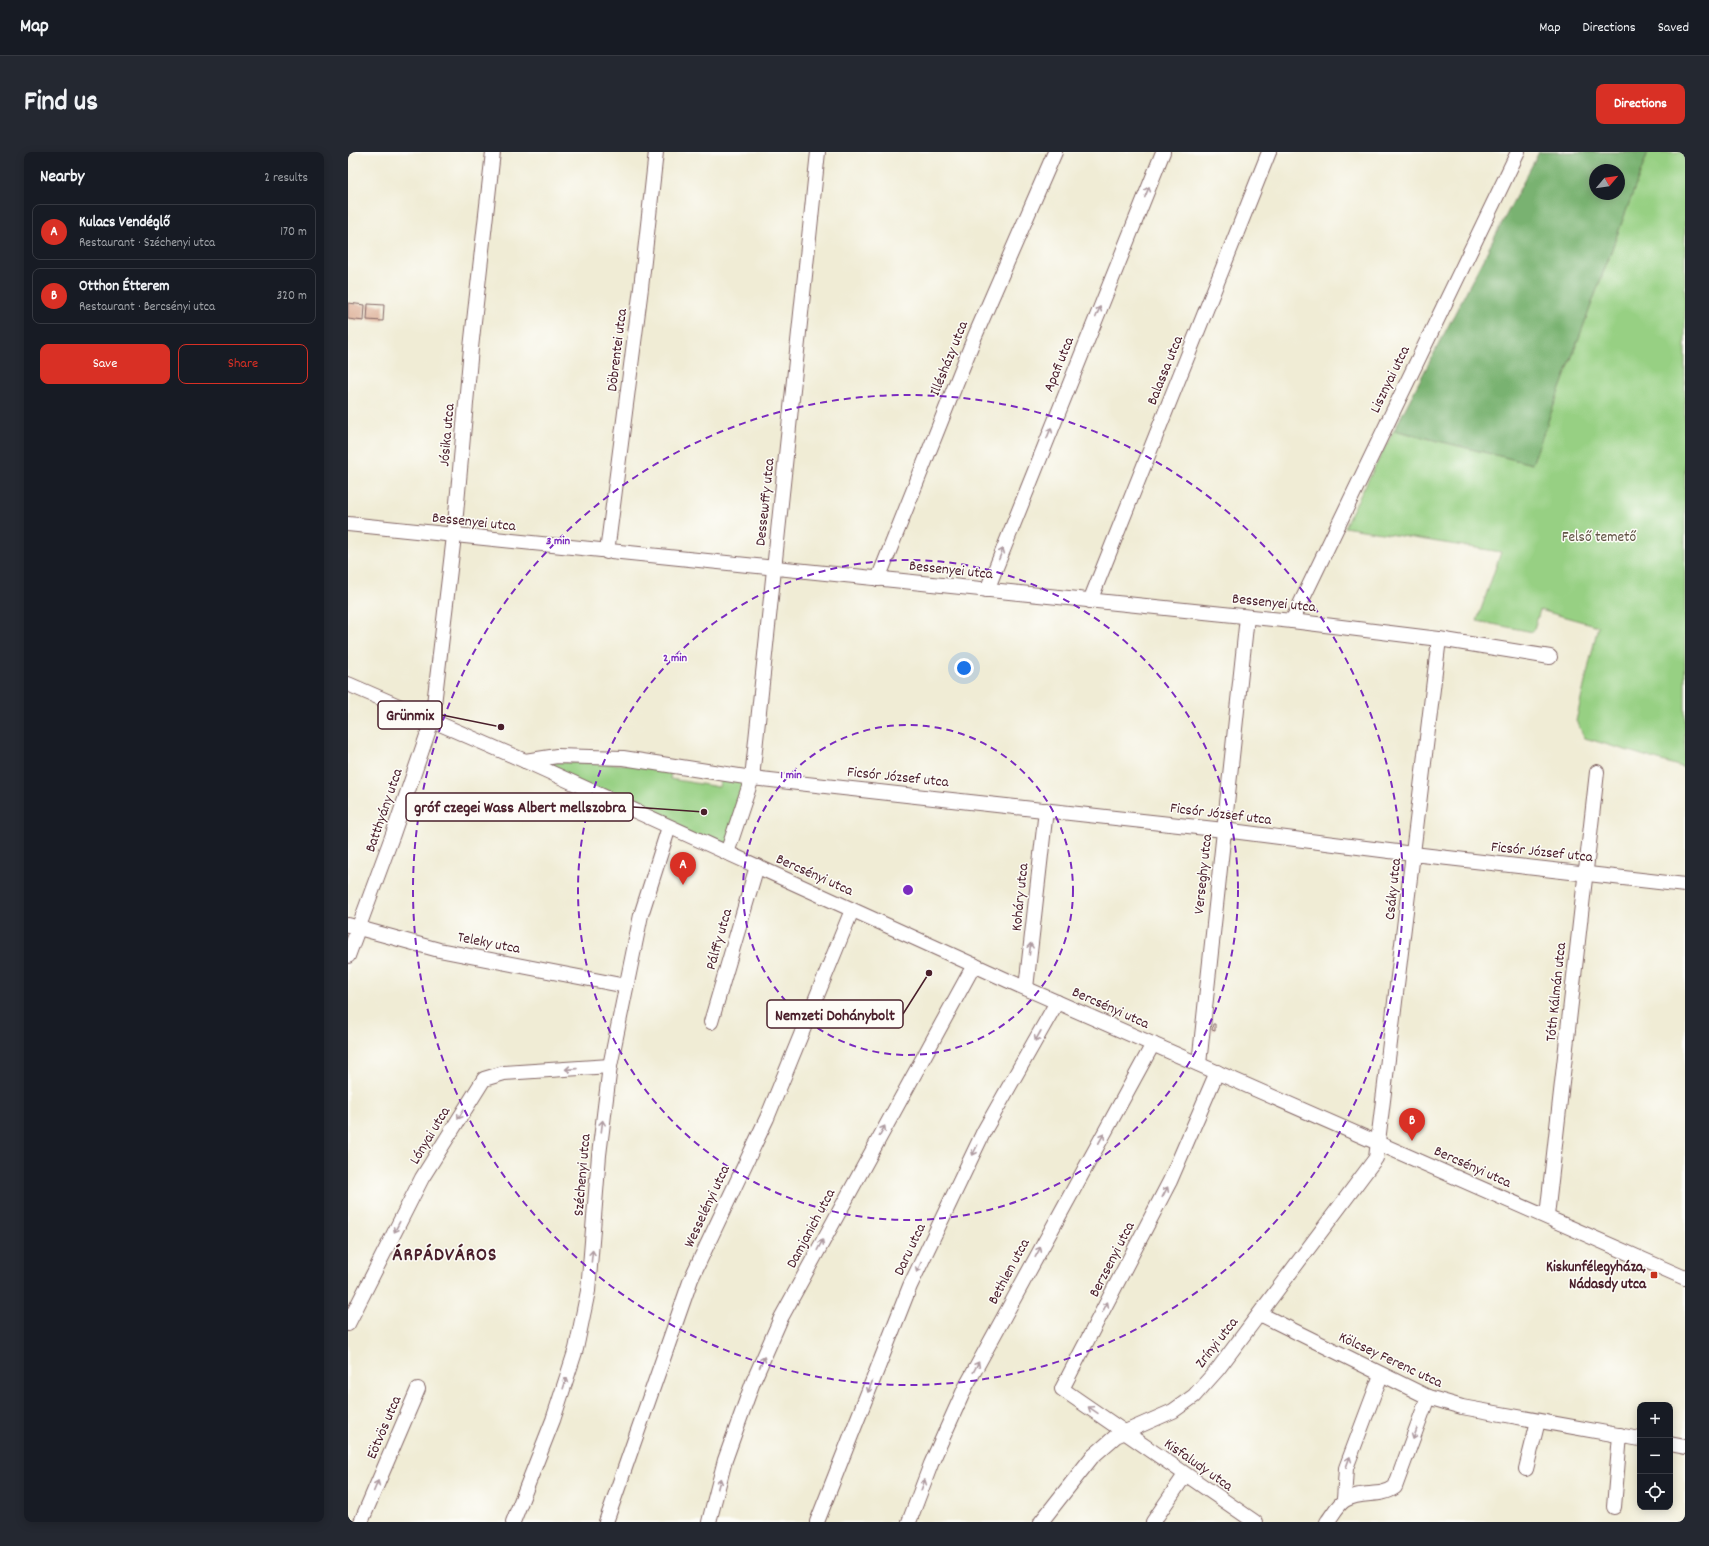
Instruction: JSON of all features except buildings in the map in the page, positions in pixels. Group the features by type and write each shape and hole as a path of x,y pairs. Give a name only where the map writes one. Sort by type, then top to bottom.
{"street":[{"name":"Jósika utca","path":"432,721 454,536 471,348 493,152"},
{"name":"Döbrentei utca","path":"607,552 641,288 656,152"},
{"name":"Dessewffy utca","path":"727,853 752,778 818,152"},
{"name":"Illésházy utca","path":"878,579 975,336 1055,152"},
{"name":"Apafi utca","path":"987,590 1163,152"},
{"name":"Balassa utca","path":"1090,601 1269,152"},
{"name":"Lisznyai utca","path":"1292,621 1518,152"},
{"name":"Bessenyei utca","path":"348,524 607,552 1247,616 1439,639 1550,657"},
{"name":"Verseghy utca","path":"1199,1064 1247,616"},
{"name":"Csáky utca","path":"1379,1143 1439,639"},
{"name":"Bercsényi utca","path":"348,684 669,826 1057,1002 1547,1216 1685,1278"},
{"name":"Batthyány utca","path":"348,956 353,927 393,834 432,721"},
{"path":"525,762 558,756 623,758 752,778"},
{"name":"Tóth Kálmán utca","path":"1547,1216 1597,772"},
{"name":"Ficsór József utca","path":"752,778 1224,830 1413,854 1685,885"},
{"name":"Koháry utca","path":"1026,988 1046,810"},
{"name":"Széchenyi utca","path":"513,1522 553,1420 576,1349 588,1290 599,1155 610,1066 641,915 669,826"},
{"name":"Pálffy utca","path":"711,1022 757,866"},
{"name":"Wesselényi utca","path":"606,1522 691,1279 767,1118 852,910"},
{"name":"Teleky utca","path":"353,927 439,950 626,986"},
{"name":"Damjanich utca","path":"709,1522 725,1460 750,1389 781,1318 974,965"},
{"name":"Daru utca","path":"817,1522 910,1286 984,1131 1057,1002"},
{"name":"Bethlen utca","path":"909,1522 931,1464 964,1388 1153,1044"},
{"name":"Lónyai utca","path":"348,1324 422,1178 484,1079 504,1073 610,1066"},
{"name":"Berzsenyi utca","path":"1125,1432 1062,1389 1170,1181 1217,1072"},
{"name":"Zrínyi utca","path":"1041,1522 1092,1457 1116,1436 1173,1411 1194,1396 1218,1369 1376,1158 1379,1143"},
{"name":"Kölcsey Ferenc utca","path":"1260,1314 1428,1397 1462,1407 1637,1438"},
{"path":"1327,1522 1344,1500 1346,1468 1381,1375"},
{"name":"Eötvös utca","path":"361,1522 418,1389"},
{"path":"1344,1500 1365,1494 1387,1493 1395,1487 1428,1397"},
{"path":"1526,1469 1538,1420"},
{"name":"Kisfaludy utca","path":"1125,1432 1254,1522"},
{"path":"1614,1507 1620,1435"},
{"path":"1673,1444 1685,1446"},
{"path":"1153,1522 1185,1475"}],"green space":[{"path":"1539,152 1648,152 1532,464 1394,430"},
{"name":"Felső temető","path":"1648,152 1685,152 1685,768 1585,738 1576,721 1598,626 1540,610 1533,632 1477,621 1501,552 1344,527 1394,430 1532,464"},
{"path":"526,761 672,766 670,779 719,787 722,773 751,778 727,853"}],"place":[{"name":"Grünmix","path":"501,727"},
{"name":"gróf czegei Wass Albert mellszobra","path":"704,812"},
{"name":"Kulacs Vendéglő","path":"683,885"},
{"name":"Nemzeti Dohánybolt","path":"929,973"},
{"name":"Otthon Étterem","path":"1412,1141"},
{"name":"Kiskunfélegyháza, Nádasdy utca","path":"1654,1275"}],"district":[{"name":"ÁRPÁDVÁROS","path":"445,1253"}]}
